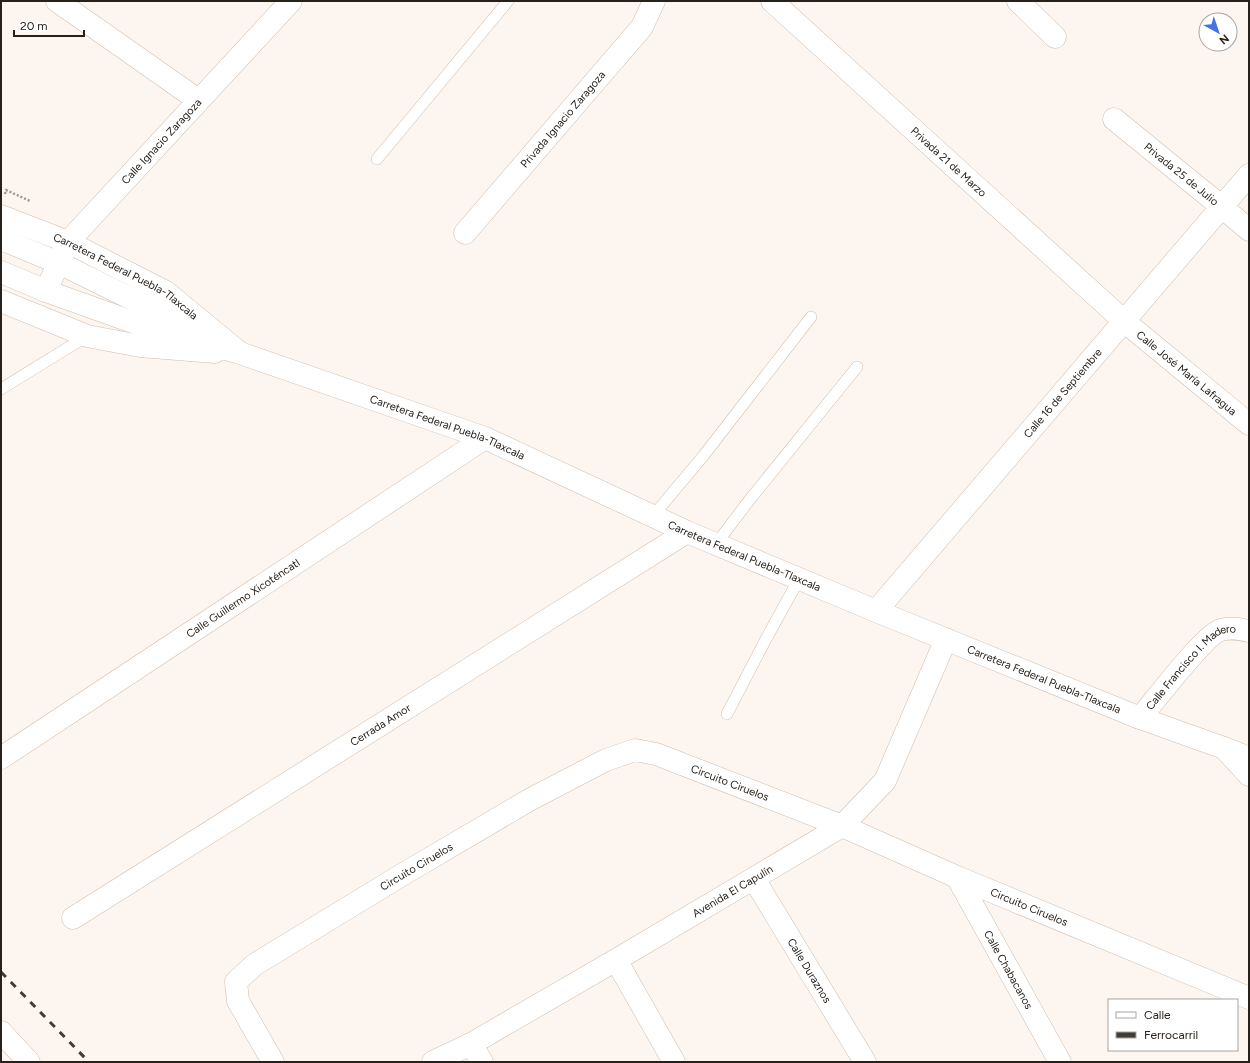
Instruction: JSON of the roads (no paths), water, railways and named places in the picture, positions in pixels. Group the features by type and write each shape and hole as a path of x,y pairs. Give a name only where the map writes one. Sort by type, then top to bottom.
{"street":[{"path":"56,1 198,100"},
{"name":"Calle Ignacio Zaragoza","path":"46,291 68,242 291,1"},
{"name":"Privada Ignacio Zaragoza","path":"465,233 642,27 654,1"},
{"name":"Privada 21 de Marzo","path":"772,1 1125,322"},
{"path":"1018,1 1055,37"},
{"name":"Privada 25 de Julio","path":"1114,119 1249,230"},
{"name":"Calle 16 de Septiembre","path":"876,611 1125,322 1249,175"},
{"name":"Carretera Federal Puebla-Tlaxcala","path":"1,216 68,242 166,292 240,353"},
{"name":"Carretera Federal Puebla-Tlaxcala","path":"1,239 58,263 158,311 240,353"},
{"name":"Carretera Federal Puebla-Tlaxcala","path":"1,272 46,291 155,330 240,353 485,438 687,532 799,579 1140,718 1249,758"},
{"name":"Carretera Federal Puebla-Tlaxcala","path":"1,301 87,336 140,346 240,353"},
{"name":"Calle José María Lafragua","path":"1125,322 1249,424"},
{"name":"Calle Guillermo Xicoténcatl","path":"1,758 485,438"},
{"name":"Cerrada Amor","path":"72,918 687,532"},
{"name":"Calle Francisco I. Madero","path":"1140,718 1204,641 1220,630 1238,628 1249,631"},
{"name":"Avenida El Capulín","path":"433,1062 476,1053 616,960 842,826 885,781 946,639"},
{"path":"1224,748 1249,753"},
{"path":"1224,748 1249,775"},
{"name":"Circuito Ciruelos","path":"272,1062 238,1001 236,982 254,965 405,873 531,799 606,760 635,750 656,754 842,826 957,877 1249,998"},
{"name":"Calle Chabacanos","path":"957,877 1060,1062"},
{"name":"Calle Duraznos","path":"754,879 865,1062"},
{"path":"616,960 674,1062"},
{"path":"1,1032 28,1062"}],"lane":[{"path":"377,159 508,1"},
{"path":"653,516 709,448 810,317"},
{"path":"1,389 87,336"},
{"path":"716,544 856,367"},
{"path":"728,714 766,639 799,579"}],"railway":[{"path":"1,972 89,1062"}]}
